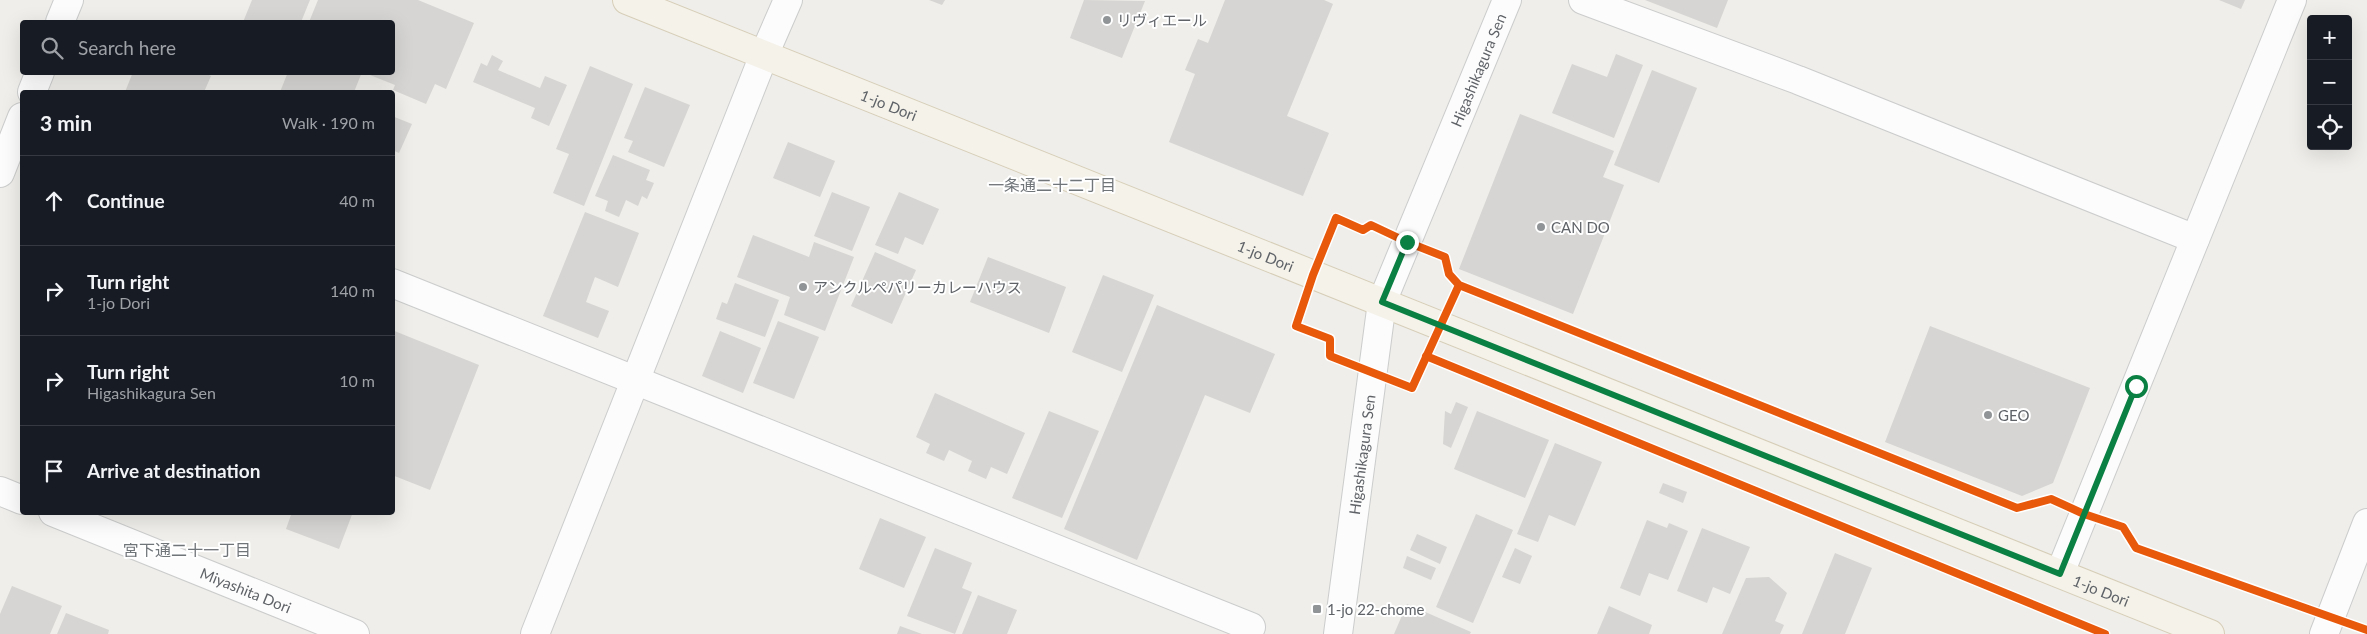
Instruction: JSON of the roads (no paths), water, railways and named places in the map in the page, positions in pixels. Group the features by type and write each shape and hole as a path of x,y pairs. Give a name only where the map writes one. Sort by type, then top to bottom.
{"main road":[{"name":"1-jo Dori","path":"627,0 2210,634"}],"street":[{"path":"61,20 70,0"},
{"path":"535,634 764,55 788,0"},
{"name":"Higashikagura Sen","path":"1338,634 1382,302 1507,0"},
{"path":"1583,0 1798,80 2195,239"},
{"path":"2060,574 2292,0"},
{"path":"33,90 39,75"},
{"path":"0,173 16,126"},
{"path":"395,284 1251,628 1248,634"},
{"path":"0,491 20,499"},
{"name":"Miyashita Dori","path":"60,515 355,634"},
{"path":"2324,634 2367,523"}],"place":[{"name":"リヴィエール","path":"1107,20"},
{"name":"CAN DO","path":"1541,227"},
{"name":"アンクルぺパリーカレーハウス","path":"803,287"},
{"name":"GEO","path":"1988,415"},
{"name":"1-jo 22-chome","path":"1317,609"}],"district":[{"name":"一条通二十二丁目","path":"1052,184"},
{"name":"宮下通二十一丁目","path":"187,549"}]}
